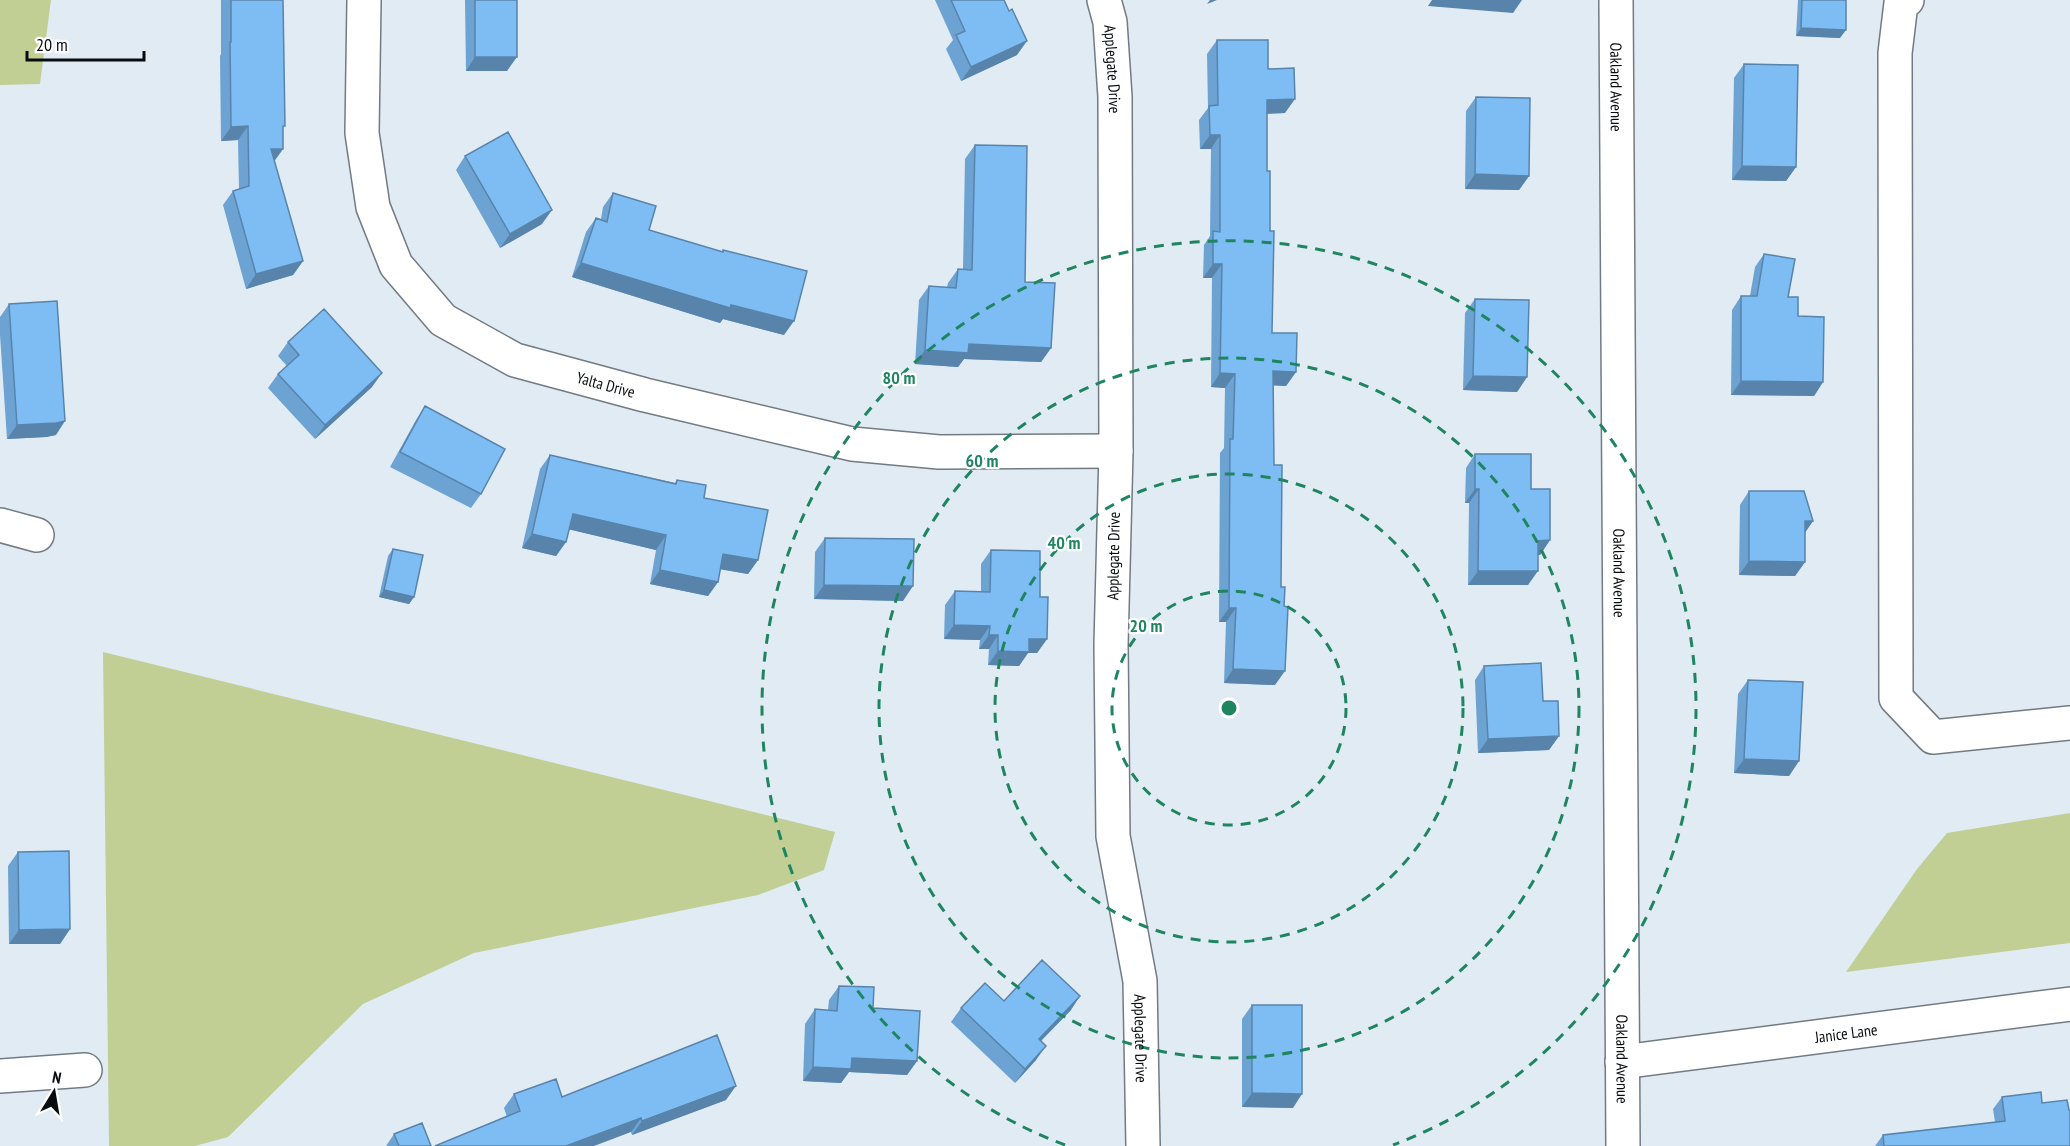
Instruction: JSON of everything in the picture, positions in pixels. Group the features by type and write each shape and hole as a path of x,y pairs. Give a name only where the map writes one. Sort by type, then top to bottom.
{"street":[{"name":"Yalta Drive","path":"364,0 362,133 373,207 396,265 443,320 515,360 852,444 939,452 1116,451"},
{"name":"Applegate Drive","path":"1104,0 1110,22 1115,97 1116,451 1111,645 1113,836 1140,981 1143,1146"},
{"name":"Oakland Avenue","path":"1616,0 1623,1146"},
{"path":"1907,0 1901,3 1895,53 1896,698 1933,737 2070,723"},
{"path":"0,525 37,535"},
{"name":"Janice Lane","path":"1622,1062 2070,1004"},
{"path":"0,1076 85,1070"}],"green space":[{"path":"0,0 51,0 40,84 0,85"},
{"path":"103,652 835,832 824,870 758,895 474,953 363,1004 228,1137 195,1146 109,1146"},
{"path":"2070,813 2070,943 1846,972 1917,869 1947,833"}],"building":[{"path":"231,0 283,0 285,126 283,126 283,149 271,149 303,261 256,274 233,191 249,186 248,126 231,127"},
{"path":"475,0 517,0 517,57 475,57"},
{"path":"951,0 1004,0 1009,11 1012,9 1027,41 971,67 956,35 965,31"},
{"path":"1802,0 1846,0 1846,30 1801,28"},
{"path":"1217,40 1268,40 1268,69 1294,68 1295,99 1267,100 1270,231 1274,231 1272,333 1297,333 1296,372 1273,371 1274,465 1282,465 1281,587 1285,587 1284,606 1288,607 1285,671 1233,669 1236,608 1229,608 1230,439 1233,439 1235,374 1220,373 1222,264 1213,264 1213,231 1220,232 1220,135 1210,135 1209,106 1218,105"},
{"path":"1744,64 1798,65 1796,167 1742,166"},
{"path":"1476,97 1530,98 1529,176 1475,174"},
{"path":"508,132 552,210 510,234 465,156"},
{"path":"975,145 1027,146 1025,282 1055,283 1051,348 969,344 968,353 925,350 929,286 956,288 958,269 972,270"},
{"path":"613,193 656,206 649,230 723,252 723,250 807,271 794,321 731,305 730,308 581,263 596,218 607,222"},
{"path":"1764,254 1795,259 1788,297 1798,297 1798,316 1824,317 1823,382 1741,381 1741,296 1757,296"},
{"path":"1475,299 1529,300 1527,377 1473,376"},
{"path":"57,301 65,421 17,425 9,304"},
{"path":"324,309 382,373 325,425 278,374 299,355 288,342"},
{"path":"425,406 505,449 481,494 400,452"},
{"path":"1475,454 1531,454 1531,489 1550,489 1550,540 1538,541 1538,571 1478,571 1479,489 1475,489"},
{"path":"550,455 676,484 677,480 706,485 704,498 768,510 758,560 723,554 718,582 660,570 666,535 573,514 566,542 532,534"},
{"path":"1749,491 1804,491 1813,521 1805,521 1805,562 1749,561"},
{"path":"825,538 914,539 913,586 824,585"},
{"path":"393,549 423,555 414,597 384,590"},
{"path":"991,550 1040,551 1040,597 1048,597 1047,639 1029,639 1029,652 998,651 998,635 989,635 990,626 954,625 955,591 990,592"},
{"path":"1541,663 1543,701 1558,701 1559,736 1488,739 1484,666"},
{"path":"1748,680 1803,682 1799,761 1744,759"},
{"path":"69,851 70,929 19,930 18,852"},
{"path":"1042,960 1080,996 1039,1039 1046,1046 1025,1069 961,1008 985,983 1004,1001"},
{"path":"839,986 874,987 873,1008 920,1011 917,1061 852,1058 851,1069 813,1067 815,1009 837,1011"},
{"path":"1252,1005 1302,1005 1302,1094 1252,1093"},
{"path":"717,1035 736,1086 566,1146 435,1146 520,1111 514,1094 556,1079 562,1097"},
{"path":"2041,1092 2042,1103 2067,1100 2070,1110 2070,1146 1884,1146 1883,1135 2005,1121 2002,1097"},
{"path":"422,1123 431,1146 399,1146 394,1134"}]}
